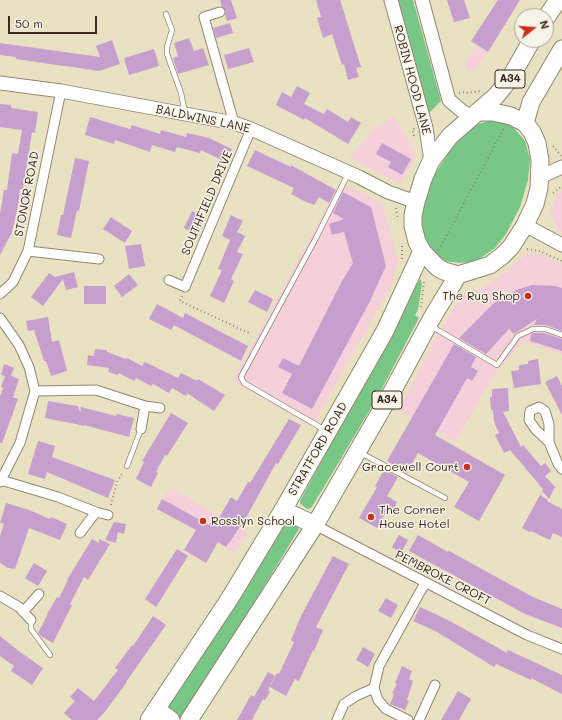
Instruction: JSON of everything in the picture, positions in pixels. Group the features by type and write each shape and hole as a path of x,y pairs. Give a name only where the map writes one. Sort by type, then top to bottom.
{"highway":[{"name":"A34","path":"476,114 496,96 509,80 527,48"},
{"name":"A34","path":"518,119 531,102 562,49"},
{"path":"493,112 518,119 532,132 537,143 540,160 540,177 535,204 525,225 511,247 490,265 458,274 444,271 427,257 417,242 413,226 413,214 423,179 431,161 450,136 476,114 493,112"},
{"name":"STRATFORD ROAD","path":"153,715 230,598 283,510 427,257"},
{"name":"A34","path":"189,720 315,525 393,390 428,324 458,274"},
{"path":"283,510 315,525"},
{"path":"153,715 172,720"}],"street":[{"name":"ROBIN HOOD LANE","path":"391,0 426,128 431,161"},
{"path":"422,0 449,100 463,112 476,114"},
{"path":"220,12 204,17 234,124"},
{"name":"BALDWINS LANE","path":"0,83 185,114 252,129 348,172 388,192 416,202"},
{"name":"STONOR ROAD","path":"0,294 13,282 28,252 60,92"},
{"name":"SOUTHFIELD DRIVE","path":"184,287 252,129"},
{"path":"540,177 562,167"},
{"path":"525,225 562,246"},
{"path":"28,252 99,259"},
{"path":"169,280 184,287"},
{"path":"0,318 19,345 29,367 35,391 20,442 0,481 58,497 96,512 108,515"},
{"path":"35,391 96,390 145,406 160,408"},
{"path":"141,429 145,406"},
{"path":"549,442 562,470"},
{"path":"80,533 96,512"},
{"name":"PEMBROKE CROFT","path":"315,525 527,635 562,649"},
{"path":"408,720 386,709 378,700 374,688 380,666 425,583"},
{"path":"23,612 39,594"},
{"path":"0,596 19,607 31,620"},
{"path":"419,720 435,685"},
{"path":"337,720 344,704 356,696 374,688"}],"lane":[{"path":"166,14 172,30 167,47 167,54 181,93 185,114"},
{"path":"328,432 244,383 241,377 316,238 348,172"},
{"path":"428,324 497,365 518,336 533,329 545,329 562,335"},
{"path":"127,466 141,429"},
{"path":"357,451 445,498"},
{"path":"31,620 31,629 50,655"}],"path":[{"path":"427,257 518,119"},
{"path":"549,197 562,186"},
{"path":"528,249 539,251 562,261"},
{"path":"184,287 180,301 251,334"},
{"path":"108,515 118,482 127,466"}],"shaded area":[{"path":"476,46 487,53 475,71 473,70 470,72 464,64"},
{"path":"395,116 416,155 400,184 349,158 374,128"},
{"path":"340,183 382,202 398,260 393,282 312,427 233,380"},
{"path":"562,191 562,232 558,230 550,213 556,195"},
{"path":"528,253 544,255 562,264 562,354 524,341 498,369 455,442 399,409 441,329 459,300 463,296 478,290 496,279"},
{"name":"Rosslyn School","path":"170,487 248,533 235,553 157,509"}],"green space":[{"path":"397,0 413,0 441,101 429,113"},
{"path":"492,120 508,124 514,128 525,141 530,159 528,180 520,207 506,234 495,248 476,261 460,263 444,261 434,252 424,238 421,216 433,177 451,149 468,129"},
{"path":"420,279 422,283 418,310 415,315 419,318 378,396 311,508 307,509 300,503 300,501"},
{"path":"285,522 293,522 299,529 184,717 178,719 166,709"}],"building":[{"path":"220,0 231,0 237,18 227,21 225,15 226,11 222,7"},
{"path":"316,0 340,0 361,67 356,68 359,77 348,80 344,64 342,65 332,34 323,38 317,18 321,17"},
{"path":"447,0 464,0 470,18 454,22"},
{"path":"498,0 520,0 488,52 471,41"},
{"path":"230,23 233,33 216,38 213,28"},
{"path":"189,38 194,51 203,48 209,65 178,74 173,58 178,56 174,43"},
{"path":"112,40 120,64 99,71 16,59 16,57 0,55 0,43 100,57 96,46"},
{"path":"249,48 254,62 228,69 224,55"},
{"path":"154,49 159,66 129,75 124,58"},
{"path":"297,86 310,93 304,104 324,114 327,109 348,122 351,117 361,123 348,144 305,118 304,120 276,105 282,92 291,97"},
{"path":"0,104 11,105 11,108 38,112 35,133 32,132 23,189 20,189 12,232 0,255 0,214 4,190 7,190 12,153 18,154 22,130 0,127"},
{"path":"90,117 130,129 132,125 160,134 161,130 186,137 187,133 209,138 232,149 226,162 201,150 200,153 177,147 175,152 152,145 150,152 115,140 114,144 85,135"},
{"path":"382,143 411,159 402,175 388,167 391,162 376,154"},
{"path":"255,150 291,167 291,165 336,190 329,203 319,197 314,205 304,201 291,194 294,188 247,166"},
{"path":"75,158 89,161 79,211 77,210 71,238 57,235 61,215 63,215"},
{"path":"343,192 371,207 386,266 370,301 312,409 282,393 292,374 278,367 283,358 299,366 342,281 353,263 344,232 332,235 329,224 344,219 333,213"},
{"path":"192,211 204,217 196,234 184,228"},
{"path":"231,215 243,221 237,232 245,236 237,252 243,254 231,279 234,281 224,303 210,296 222,270 218,269 230,240 222,236"},
{"path":"111,217 132,231 125,243 103,229"},
{"path":"141,244 145,266 129,269 125,246"},
{"path":"74,272 78,287 66,290 63,279 43,306 31,297 49,273 55,277"},
{"path":"129,274 138,285 122,297 114,286"},
{"path":"532,285 555,286 562,288 562,331 546,325 534,325 537,319 514,334 509,329 486,354 459,338 498,299 519,289"},
{"path":"84,286 106,286 106,304 84,304"},
{"path":"255,290 273,299 267,312 248,302"},
{"path":"157,304 183,318 185,313 248,346 241,361 174,325 171,330 149,319"},
{"path":"48,317 52,342 59,340 67,371 51,376 46,361 44,361 34,330 28,331 26,321"},
{"path":"544,333 562,339 562,351 530,341 531,334"},
{"name":"Gracewell Court","path":"454,344 476,357 471,367 478,371 472,381 467,378 435,435 505,475 479,521 454,507 469,482 418,453 407,473 387,461"},
{"path":"95,349 107,350 107,352 126,359 127,358 142,366 145,362 178,378 181,373 197,381 198,379 225,395 214,411 187,393 186,396 172,388 169,393 153,384 151,386 136,378 134,381 119,373 118,375 108,372 109,368 87,365 88,355 94,356"},
{"path":"538,359 541,384 514,388 511,371 519,370 519,365 528,364 528,361"},
{"path":"4,364 14,368 11,376 19,379 13,397 18,399 2,443 0,443 0,397 3,388 1,387 5,376 1,375"},
{"path":"557,376 562,386 562,415 545,382"},
{"path":"492,388 493,391 493,389 508,388 509,411 503,412 521,447 523,445 541,466 545,463 551,471 545,476 555,487 549,499 542,491 543,489 510,450 504,453 495,435 499,433 494,422 493,410 491,410 490,397 492,397"},
{"path":"48,401 78,406 80,413 81,407 116,416 117,414 134,418 129,437 84,425 85,426 45,418"},
{"path":"171,413 188,423 167,456 165,455 156,472 158,473 151,487 136,479 144,462 142,461"},
{"path":"289,419 301,425 278,464 276,463 241,527 226,547 218,542 206,563 184,550 196,530 157,509 162,499 209,525 215,515 219,518 231,497 237,501 248,482 250,483"},
{"path":"38,441 55,446 52,457 115,480 108,498 47,472 45,479 28,474"},
{"path":"384,470 398,477 387,496 397,502 391,514 386,512 377,528 359,518 377,487 375,486"},
{"path":"540,495 548,500 547,501 562,509 562,537 553,533 550,540 522,528"},
{"path":"6,503 29,510 50,519 51,517 67,524 60,540 29,528 15,569 8,568 0,563 0,536 4,524 0,523"},
{"path":"114,522 126,524 124,534 118,532 116,543 105,540"},
{"path":"399,535 408,540 401,553 392,547"},
{"path":"418,535 533,597 562,609 562,628 525,614 409,551"},
{"path":"92,539 99,543 99,539 110,544 88,580 84,577 53,643 38,633 47,614 57,597 59,598 67,580"},
{"path":"177,549 188,556 156,607 145,599"},
{"path":"333,556 349,564 316,627 323,630 314,651 313,650 299,681 295,679 286,696 270,687 277,673 279,674 294,642 291,640 301,616"},
{"path":"34,563 47,571 38,586 25,578"},
{"path":"386,598 398,605 391,618 378,611"},
{"path":"420,607 450,621 507,653 508,650 562,675 562,694 531,678 531,680 496,664 494,667 437,632 413,621"},
{"path":"153,616 166,625 104,713 97,720 72,720 64,713 75,701 70,697 78,688 94,701 118,670 115,668 132,645 133,646"},
{"path":"0,636 43,668 32,685 11,671 14,666 0,656"},
{"path":"363,647 375,654 368,667 356,660"},
{"path":"402,666 412,671 409,679 413,681 407,700 409,701 405,710 390,704 394,694 392,693 397,684 395,683"},
{"path":"268,672 275,676 268,690 270,692 265,700 263,699 252,720 237,720 251,695 254,697"},
{"path":"458,691 471,699 459,720 441,720"}],"place":[{"name":"The Rug Shop","path":"528,296"},
{"name":"Gracewell Court","path":"467,467"},
{"name":"The Corner House Hotel","path":"371,517"},
{"name":"Rosslyn School","path":"203,521"}]}
